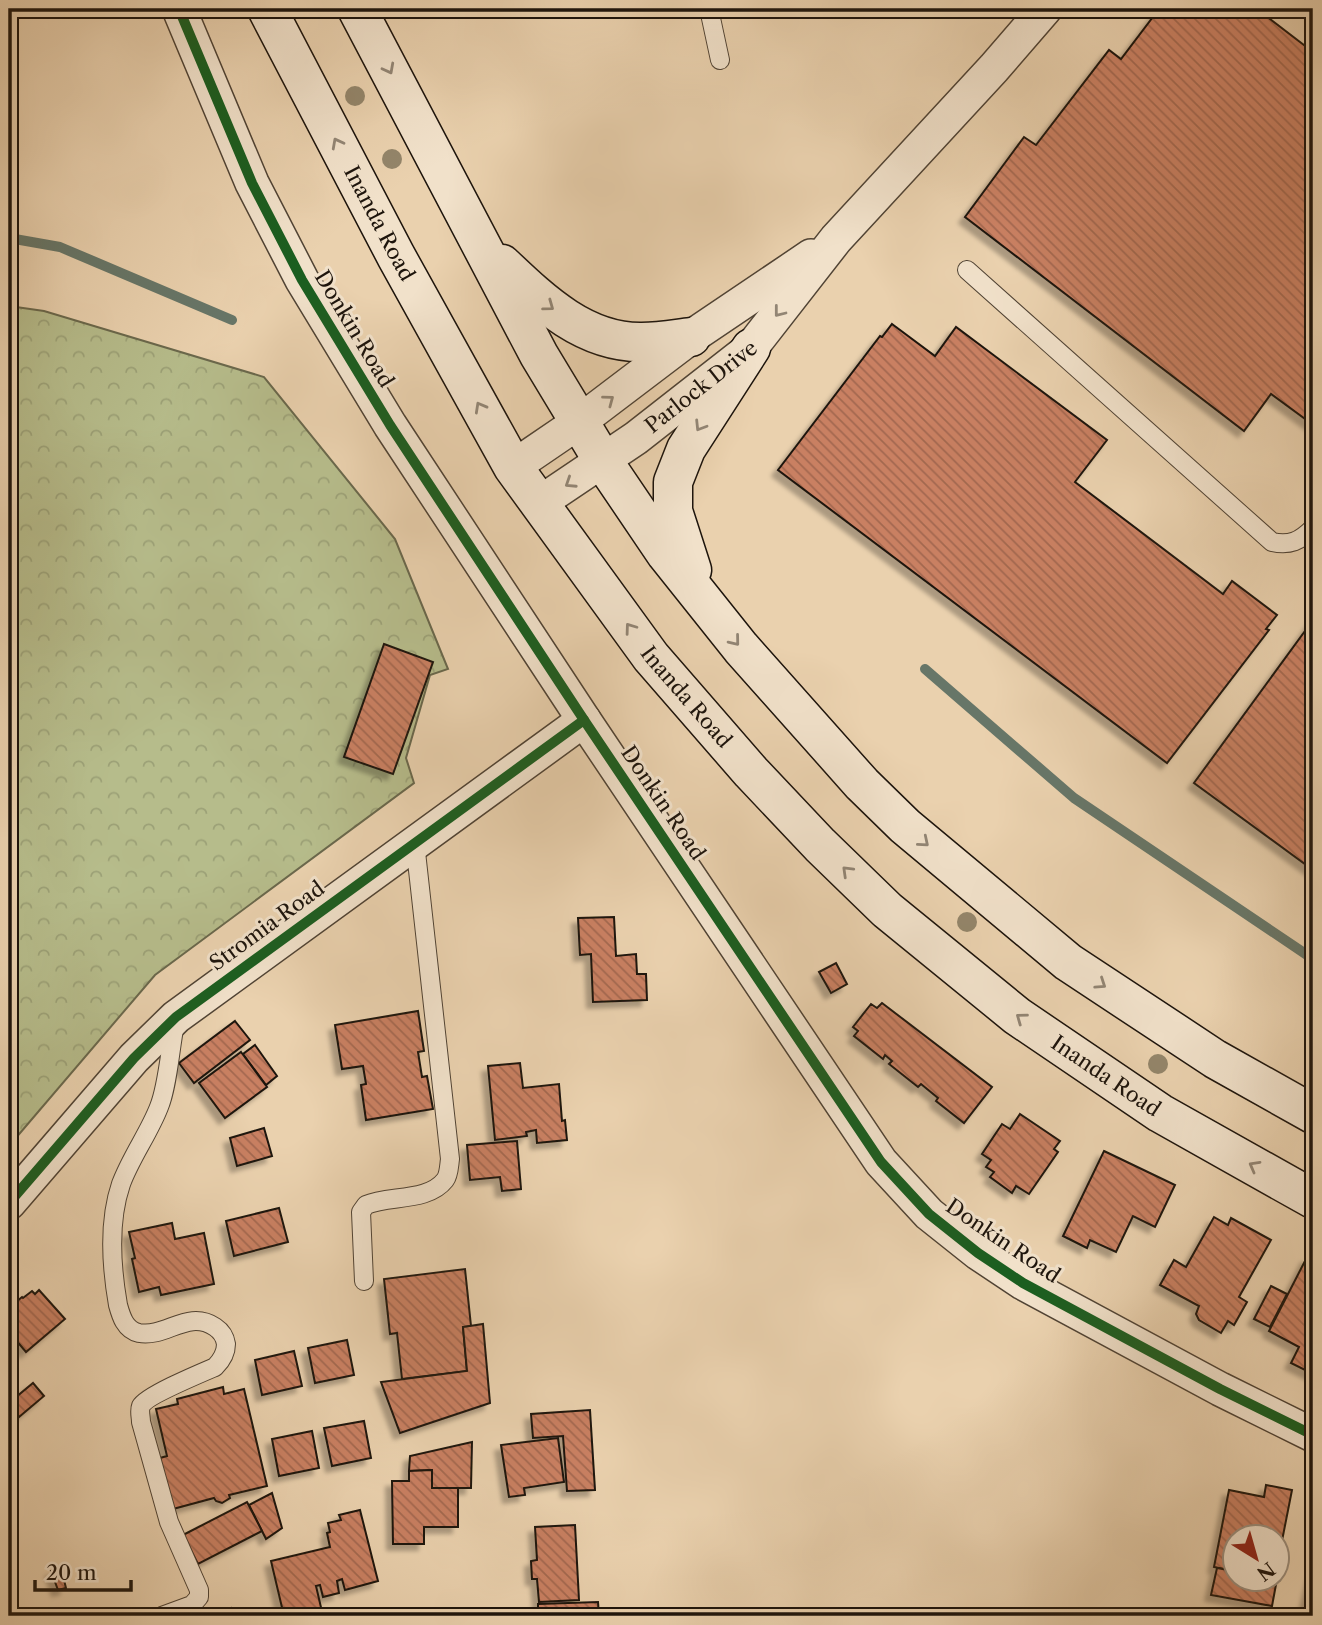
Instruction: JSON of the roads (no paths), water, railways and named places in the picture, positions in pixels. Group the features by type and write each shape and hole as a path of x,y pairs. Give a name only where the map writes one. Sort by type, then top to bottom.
{"main road":[{"name":"Inanda Road","path":"267,9 396,256 513,467 651,657 751,772 887,910 1017,1016 1160,1113 1313,1199"},
{"path":"357,9 539,355 579,422 666,554 741,648 828,747 905,826 1068,962 1215,1059 1313,1114"},
{"path":"480,243 540,300 573,323 607,338 641,342 691,337"},
{"path":"701,599 673,511 673,482 686,449 751,348"}],"street":[{"name":"Donkin Road","path":"179,9 252,183 302,280 390,425 584,720 881,1162 929,1214 978,1253 1023,1283 1220,1389 1313,1435"},
{"name":"Parlock Drive","path":"538,504 603,461 751,348 835,239 995,68 1045,9"},
{"name":"Parlock Drive","path":"513,467 579,422 691,337 835,239"},
{"name":"Stromia Road","path":"9,1203 134,1058 176,1017 584,720"}],"lane":[{"path":"709,9 720,60"},
{"path":"967,270 1272,542 1287,545 1313,528"},
{"path":"364,1281 361,1212 366,1205 424,1193 446,1180 449,1171 450,1159 415,843"},
{"path":"162,1616 192,1605 199,1597 199,1590 169,1522 141,1422 140,1409 143,1403 153,1396 215,1367 221,1361 226,1346 225,1337 218,1329 197,1320 151,1332 139,1333 129,1329 118,1304 111,1223 122,1182 160,1105 176,1017"}],"waterway":[{"path":"9,238 60,247 232,320"},
{"path":"925,669 1074,798 1313,959"}]}
